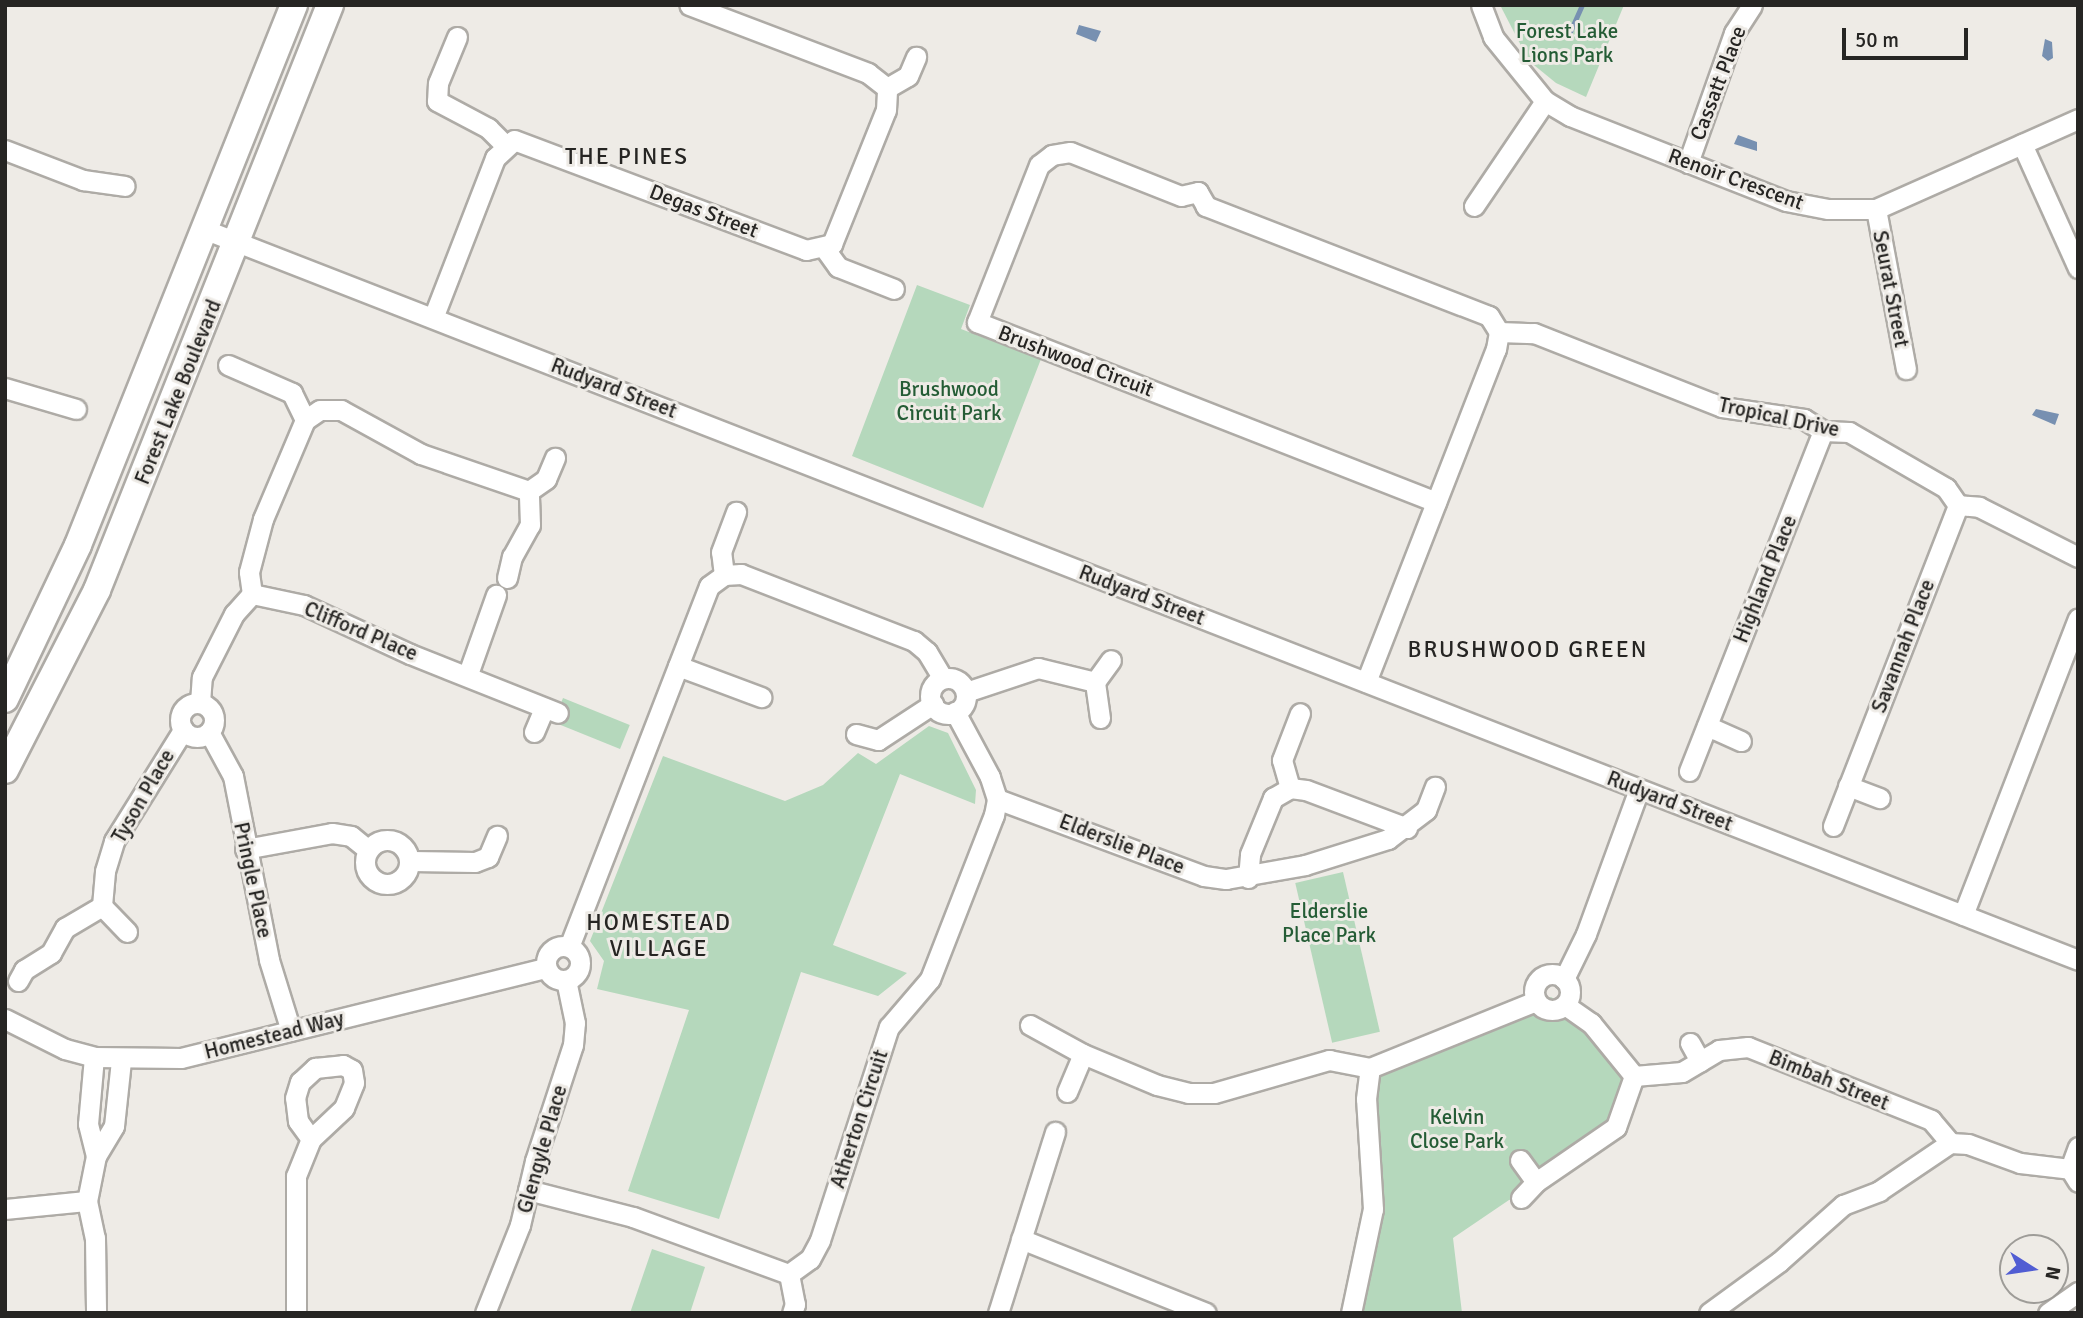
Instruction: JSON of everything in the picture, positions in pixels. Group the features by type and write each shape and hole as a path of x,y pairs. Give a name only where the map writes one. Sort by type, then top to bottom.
{"main road":[{"name":"Forest Lake Boulevard","path":"5,699 78,545 294,5"},
{"name":"Forest Lake Boulevard","path":"5,770 97,590 238,242 330,5"}],"street":[{"path":"689,5 868,73 887,88 889,98 881,123 837,236 825,249 838,267 894,289"},
{"name":"Renoir Crescent","path":"1481,5 1493,37 1545,102 1570,117 1786,201 1829,209 1876,209 2078,119"},
{"name":"Cassatt Place","path":"1689,163 1734,33 1752,5"},
{"path":"433,318 495,158 505,145 488,128 437,101 438,83 457,37"},
{"path":"887,88 908,76 916,57"},
{"path":"1474,206 1545,102"},
{"name":"Degas Street","path":"505,145 523,141 806,250 825,249"},
{"path":"2022,144 2078,268"},
{"path":"5,150 83,180 125,186"},
{"name":"Brushwood Circuit","path":"1436,502 977,322 1039,165 1052,155 1070,152 1181,196 1198,191 1206,206 1489,316 1499,332"},
{"name":"Seurat Street","path":"1876,209 1906,369"},
{"name":"Rudyard Street","path":"206,229 2078,960"},
{"path":"1366,682 1496,349 1499,332"},
{"name":"Tropical Drive","path":"1499,332 1534,333 1722,407 1804,419 1823,431 1849,432 1946,488 1958,505"},
{"path":"228,365 292,393 304,420"},
{"path":"5,388 76,410"},
{"path":"200,703 202,677 234,614 252,594 249,572 263,519 304,420 320,410 341,410 421,454 530,491"},
{"name":"Highland Place","path":"1689,771 1823,431"},
{"path":"530,491 546,479 555,458"},
{"path":"507,578 512,558 530,525 530,491"},
{"path":"1958,505 1979,507 2078,557"},
{"name":"Savannah Place","path":"1833,826 1958,505"},
{"path":"723,575 720,552 736,512"},
{"path":"569,947 709,586 723,575 741,574 914,641 927,652 943,679"},
{"name":"Clifford Place","path":"252,594 304,605 411,654 468,674 551,710 534,732"},
{"path":"468,674 496,595"},
{"path":"1962,915 2078,618"},
{"path":"1100,718 1095,682 1111,660"},
{"path":"678,666 761,697"},
{"path":"966,692 1038,668 1095,682"},
{"path":"943,679 957,680 966,692 964,705 956,712 943,713 933,704 932,689 943,679"},
{"path":"200,703 214,715 209,732 198,737 183,730 180,719 184,708 200,703"},
{"path":"856,734 878,740 933,704"},
{"path":"956,712 996,799"},
{"path":"1290,788 1282,761 1300,713"},
{"path":"1707,726 1741,741"},
{"name":"Tyson Place","path":"102,906 105,871 114,841 183,730"},
{"name":"Pringle Place","path":"209,732 233,776 245,849 291,1031"},
{"path":"1848,786 1880,798"},
{"name":"Elderslie Place","path":"996,799 1204,876 1248,878 1329,858 1388,839 1407,828 1426,810 1435,787"},
{"path":"1248,878 1250,854 1273,798 1290,788 1306,790 1407,828"},
{"path":"1564,979 1586,934 1639,789"},
{"name":"Atherton Circuit","path":"789,1274 810,1259 820,1240 889,1027 930,979 996,799"},
{"path":"245,849 332,833 351,836 368,850"},
{"path":"411,861 475,862 488,857 497,836"},
{"path":"387,841 400,844 411,861 398,879 380,883 368,878 363,868 368,850 387,841"},
{"path":"18,981 24,970 51,953 65,928 102,906 127,932"},
{"path":"569,947 578,955 580,966 566,980 554,978 546,968 547,957 555,948 569,947"},
{"name":"Homestead Way","path":"5,1019 65,1049 94,1057 121,1060 181,1058 546,968"},
{"path":"1553,974 1564,979 1570,992 1565,1004 1547,1010 1536,1001 1534,987 1542,976 1553,974"},
{"name":"Glengyle Place","path":"485,1313 520,1225 573,1045 575,1023 566,980"},
{"path":"1030,1025 1083,1054 1157,1085 1188,1093 1214,1093 1329,1060 1370,1068 1536,1001"},
{"path":"1521,1198 1536,1182 1616,1127 1634,1076 1591,1023 1565,1004"},
{"path":"1690,1043 1700,1061"},
{"name":"Bimbah Street","path":"1634,1076 1682,1072 1719,1050 1748,1047 1931,1120 1950,1143"},
{"path":"1067,1092 1083,1054"},
{"path":"94,1057 88,1124 96,1156"},
{"path":"96,1313 95,1238 87,1201 96,1156 114,1126 121,1060"},
{"path":"1351,1313 1373,1209 1366,1099 1370,1068"},
{"path":"998,1313 1055,1132"},
{"path":"296,1313 296,1176 311,1139"},
{"path":"1709,1313 1779,1262 1843,1205 1879,1191 1950,1143 1968,1144 2020,1163 2074,1175 2078,1147"},
{"path":"1520,1160 1536,1182"},
{"path":"528,1191 633,1217 789,1274 795,1304 792,1313"},
{"path":"5,1209 87,1201"},
{"path":"1021,1239 1206,1313"},
{"path":"2048,1313 2078,1292"}],"green space":[{"name":"Forest Lake Lions Park","path":"1500,5 1624,5 1586,97 1556,83 1529,61"},
{"name":"Brushwood Circuit Park","path":"917,285 970,305 961,329 1041,359 983,508 852,456"},
{"path":"563,698 630,725 620,749 553,722"},
{"path":"929,726 948,733 976,790 975,804 900,774 833,945 907,973 878,996 801,972 719,1219 628,1191 689,1010 597,989 604,961 590,941 663,756 785,801 823,785 858,753 876,764"},
{"name":"Elderslie Place Park","path":"1343,872 1380,1032 1332,1043 1295,883"},
{"name":"Kelvin Close Park","path":"1551,997 1565,1005 1634,1076 1622,1118 1521,1198 1509,1200 1453,1238 1462,1313 1351,1313 1373,1209 1370,1068"},
{"path":"652,1249 705,1267 690,1313 630,1313"}],"water":[{"path":"1079,25 1101,31 1096,42 1076,34"},
{"path":"2045,39 2052,42 2053,58 2048,61 2042,56"},
{"path":"1738,135 1757,142 1757,151 1734,144"},
{"path":"2036,409 2059,414 2055,425 2032,415"}],"waterway":[{"path":"1569,34 1582,5"}],"district":[{"name":"THE PINES","path":"627,157"},
{"name":"BRUSHWOOD GREEN","path":"1528,650"},
{"name":"HOMESTEAD VILLAGE","path":"659,936"}]}
